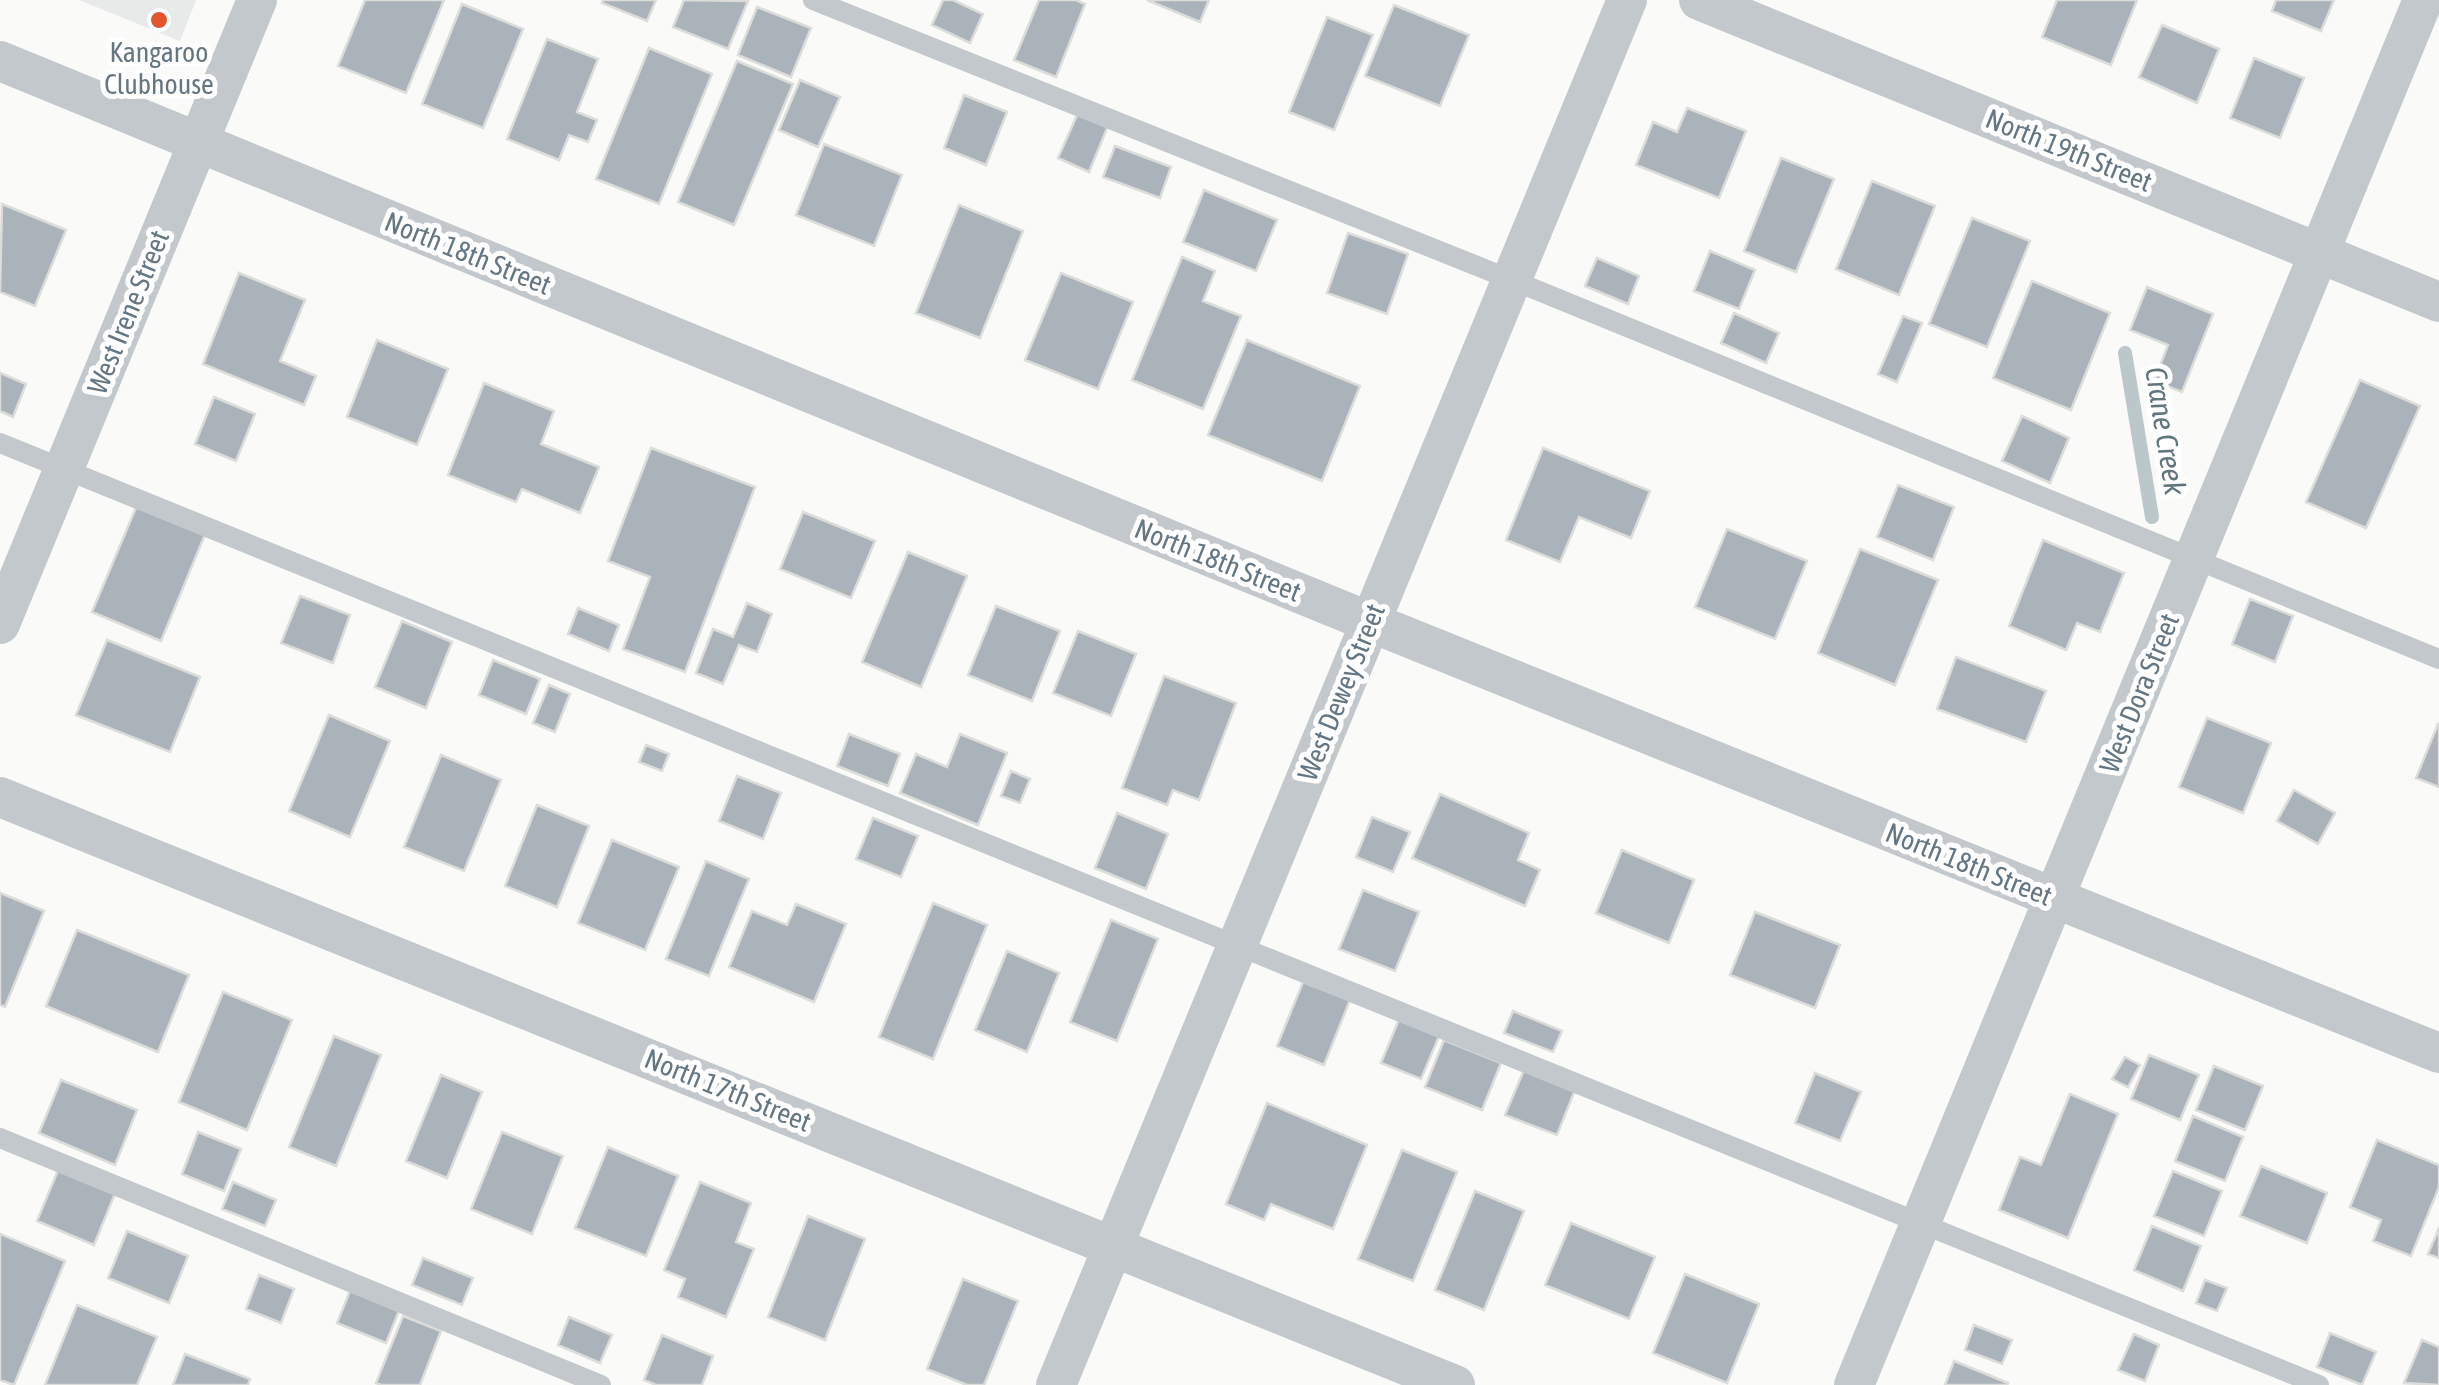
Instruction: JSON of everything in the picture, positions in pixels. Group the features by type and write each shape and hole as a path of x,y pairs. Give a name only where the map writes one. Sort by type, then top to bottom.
{"street":[{"name":"West Irene Street","path":"0,624 257,0"},
{"name":"West Dewey Street","path":"1056,1385 1627,0"},
{"name":"North 19th Street","path":"1699,0 2439,302"},
{"name":"West Dora Street","path":"1854,1385 2423,0"},
{"name":"North 18th Street","path":"0,61 1370,622 2439,1053"},
{"name":"North 17th Street","path":"0,797 1455,1385"}],"lane":[{"path":"813,0 2439,658"},
{"path":"0,444 2320,1385"},
{"path":"0,1138 601,1385"}],"shaded area":[{"name":"Kangaroo Clubhouse","path":"79,0 196,0 180,41"}],"building":[{"path":"365,0 444,0 406,93 338,66"},
{"path":"656,0 647,21 602,3"},
{"path":"684,0 748,1 728,49 673,27"},
{"path":"943,0 953,0 983,14 970,43 932,25"},
{"path":"1039,0 1076,0 1085,4 1056,77 1014,60"},
{"path":"1147,0 1209,0 1200,22"},
{"path":"2057,0 2137,0 2111,65 2042,37"},
{"path":"2276,0 2334,0 2321,31 2272,11"},
{"path":"462,4 523,29 483,128 422,104"},
{"path":"1394,5 1469,35 1440,106 1365,76"},
{"path":"757,7 811,28 791,77 738,55"},
{"path":"1327,17 1373,35 1334,130 1289,112"},
{"path":"2162,25 2219,49 2197,103 2139,77"},
{"path":"547,39 598,59 577,112 597,120 588,142 569,135 559,160 507,139"},
{"path":"649,48 712,74 659,204 596,179"},
{"path":"2254,58 2304,78 2280,138 2230,118"},
{"path":"737,61 793,84 734,225 678,202"},
{"path":"800,80 840,97 818,147 779,130"},
{"path":"964,95 1007,112 986,165 944,148"},
{"path":"1687,108 1746,131 1719,198 1636,165 1653,122 1677,132"},
{"path":"1078,113 1108,126 1089,172 1058,158"},
{"path":"824,144 902,175 874,246 796,215"},
{"path":"1115,146 1171,167 1160,198 1103,177"},
{"path":"1781,158 1834,179 1796,272 1744,251"},
{"path":"1872,181 1935,206 1899,295 1836,269"},
{"path":"1204,190 1277,220 1256,271 1183,242"},
{"path":"2,204 66,230 35,306 0,292"},
{"path":"959,205 1023,231 980,338 916,313"},
{"path":"1972,218 2030,241 1987,347 1929,324"},
{"path":"1348,233 1408,254 1387,314 1327,293"},
{"path":"1710,251 1755,270 1739,309 1694,291"},
{"path":"1182,257 1215,271 1203,301 1241,316 1203,409 1132,380"},
{"path":"1597,258 1639,276 1628,304 1585,286"},
{"path":"239,273 305,300 280,361 316,376 304,405 203,364"},
{"path":"1061,273 1133,302 1098,389 1025,360"},
{"path":"2032,281 2110,313 2071,410 1993,378"},
{"path":"2147,287 2213,314 2182,392 2154,381 2168,345 2130,330"},
{"path":"1734,313 1779,333 1766,363 1721,343"},
{"path":"1903,316 1922,323 1897,382 1878,374"},
{"path":"377,340 448,369 417,445 347,417"},
{"path":"1247,340 1360,386 1322,481 1208,435"},
{"path":"0,373 26,384 13,417 0,411"},
{"path":"2360,380 2420,406 2366,528 2306,502"},
{"path":"484,383 554,411 541,444 599,467 580,513 522,489 516,502 448,475"},
{"path":"214,397 255,414 236,461 195,444"},
{"path":"2022,416 2069,438 2050,483 2002,461"},
{"path":"651,448 755,487 685,672 623,649 650,577 608,561"},
{"path":"1543,448 1650,491 1631,538 1579,517 1560,562 1506,540"},
{"path":"1898,485 1954,507 1933,560 1877,537"},
{"path":"138,503 206,532 161,641 92,612"},
{"path":"803,512 875,541 851,598 780,569"},
{"path":"1727,529 1807,561 1775,639 1695,607"},
{"path":"2043,540 2124,573 2100,632 2077,623 2066,650 2009,626"},
{"path":"1860,549 1938,580 1895,685 1818,653"},
{"path":"908,552 967,576 921,687 862,662"},
{"path":"300,596 350,615 333,663 281,643"},
{"path":"2250,599 2293,616 2275,662 2232,644"},
{"path":"747,603 772,614 757,652 739,645 723,684 696,673 713,629 733,637"},
{"path":"996,606 1060,631 1032,701 968,675"},
{"path":"578,608 619,625 609,651 568,634"},
{"path":"402,621 452,642 426,708 375,687"},
{"path":"1078,631 1136,654 1111,716 1053,693"},
{"path":"107,640 200,677 170,752 76,715"},
{"path":"1956,657 2046,691 2026,742 1937,709"},
{"path":"493,660 540,679 526,714 479,695"},
{"path":"1164,676 1236,703 1199,800 1173,790 1167,805 1122,788"},
{"path":"549,685 570,694 555,732 533,723"},
{"path":"329,715 390,741 350,837 289,811"},
{"path":"2207,718 2271,743 2243,813 2179,787"},
{"path":"2439,725 2439,787 2416,778"},
{"path":"849,734 900,754 888,786 837,766"},
{"path":"960,734 1007,753 978,825 900,793 916,754 947,767"},
{"path":"646,745 669,754 662,771 639,762"},
{"path":"441,755 501,780 464,871 404,847"},
{"path":"1011,771 1030,779 1020,803 1001,796"},
{"path":"737,776 781,793 763,839 719,821"},
{"path":"2294,790 2335,813 2318,844 2277,821"},
{"path":"1440,794 1529,833 1518,860 1540,870 1525,906 1412,858"},
{"path":"537,805 589,826 557,907 505,886"},
{"path":"1117,813 1168,834 1146,889 1095,868"},
{"path":"1372,817 1410,832 1393,872 1356,857"},
{"path":"873,818 918,836 901,877 856,859"},
{"path":"612,840 679,867 645,950 578,923"},
{"path":"1622,850 1694,880 1669,943 1596,913"},
{"path":"706,861 749,879 709,976 666,959"},
{"path":"1363,890 1419,912 1395,971 1339,949"},
{"path":"0,893 44,911 5,1007 0,1005"},
{"path":"933,903 987,925 933,1059 879,1037"},
{"path":"796,904 846,924 814,1002 729,967 752,911 787,925"},
{"path":"1755,912 1840,945 1815,1008 1730,975"},
{"path":"1111,920 1158,939 1117,1041 1070,1022"},
{"path":"77,930 189,975 158,1052 46,1006"},
{"path":"1007,951 1059,973 1027,1052 975,1030"},
{"path":"1303,982 1350,1000 1324,1065 1277,1046"},
{"path":"223,992 292,1020 247,1130 179,1102"},
{"path":"1513,1011 1562,1031 1553,1052 1504,1033"},
{"path":"1400,1017 1440,1034 1421,1079 1381,1063"},
{"path":"334,1036 381,1055 336,1166 289,1147"},
{"path":"1444,1040 1501,1063 1482,1110 1425,1087"},
{"path":"2149,1055 2199,1075 2180,1120 2131,1099"},
{"path":"2125,1057 2140,1065 2128,1087 2112,1079"},
{"path":"2214,1066 2263,1086 2245,1130 2196,1110"},
{"path":"1524,1070 1575,1090 1557,1135 1505,1115"},
{"path":"1815,1073 1861,1092 1840,1141 1795,1123"},
{"path":"441,1075 482,1092 447,1178 406,1161"},
{"path":"61,1080 137,1110 115,1165 39,1133"},
{"path":"2070,1094 2118,1114 2068,1238 1999,1210 2020,1157 2041,1165"},
{"path":"1267,1103 1367,1145 1333,1229 1271,1204 1264,1220 1226,1204"},
{"path":"2193,1116 2243,1137 2225,1181 2175,1161"},
{"path":"198,1132 241,1149 224,1191 182,1174"},
{"path":"502,1132 563,1156 532,1234 471,1209"},
{"path":"2377,1140 2439,1165 2439,1187 2411,1256 2373,1241 2381,1220 2350,1207"},
{"path":"608,1147 678,1176 646,1256 575,1228"},
{"path":"1402,1150 1457,1172 1413,1281 1358,1259"},
{"path":"2261,1166 2327,1193 2307,1243 2240,1216"},
{"path":"59,1168 116,1191 94,1245 37,1221"},
{"path":"2173,1171 2222,1191 2204,1236 2154,1216"},
{"path":"233,1182 276,1200 265,1226 222,1209"},
{"path":"700,1182 751,1203 736,1242 754,1249 726,1317 678,1297 685,1279 664,1270"},
{"path":"1475,1191 1524,1211 1484,1310 1435,1290"},
{"path":"808,1216 865,1239 825,1340 768,1317"},
{"path":"1571,1223 1655,1257 1629,1319 1545,1285"},
{"path":"2152,1226 2201,1246 2183,1291 2134,1270"},
{"path":"2439,1228 2439,1258 2428,1254"},
{"path":"127,1231 188,1256 169,1303 108,1278"},
{"path":"0,1234 65,1261 14,1385 0,1380"},
{"path":"423,1258 473,1278 462,1305 412,1285"},
{"path":"1685,1274 1759,1304 1727,1383 1653,1353"},
{"path":"259,1275 294,1289 281,1323 246,1309"},
{"path":"963,1279 1018,1301 984,1385 967,1385 927,1369"},
{"path":"2205,1280 2227,1288 2217,1311 2196,1303"},
{"path":"352,1286 401,1306 386,1343 337,1323"},
{"path":"77,1305 157,1337 137,1385 45,1385"},
{"path":"403,1316 441,1331 420,1385 381,1385 376,1383"},
{"path":"569,1317 612,1335 600,1363 558,1345"},
{"path":"1974,1325 2012,1340 2002,1364 1965,1350"},
{"path":"2330,1333 2376,1352 2362,1385 2317,1367"},
{"path":"2134,1334 2159,1345 2145,1381 2118,1370"},
{"path":"662,1335 713,1356 702,1385 656,1385 644,1380"},
{"path":"2422,1340 2439,1347 2439,1385 2404,1383"},
{"path":"185,1354 250,1379 248,1385 173,1385"},
{"path":"1954,1361 2008,1383 1945,1385"}],"waterway":[{"name":"Crane Creek","path":"2125,353 2152,517"}],"place":[{"name":"Kangaroo Clubhouse","path":"159,20"}]}
